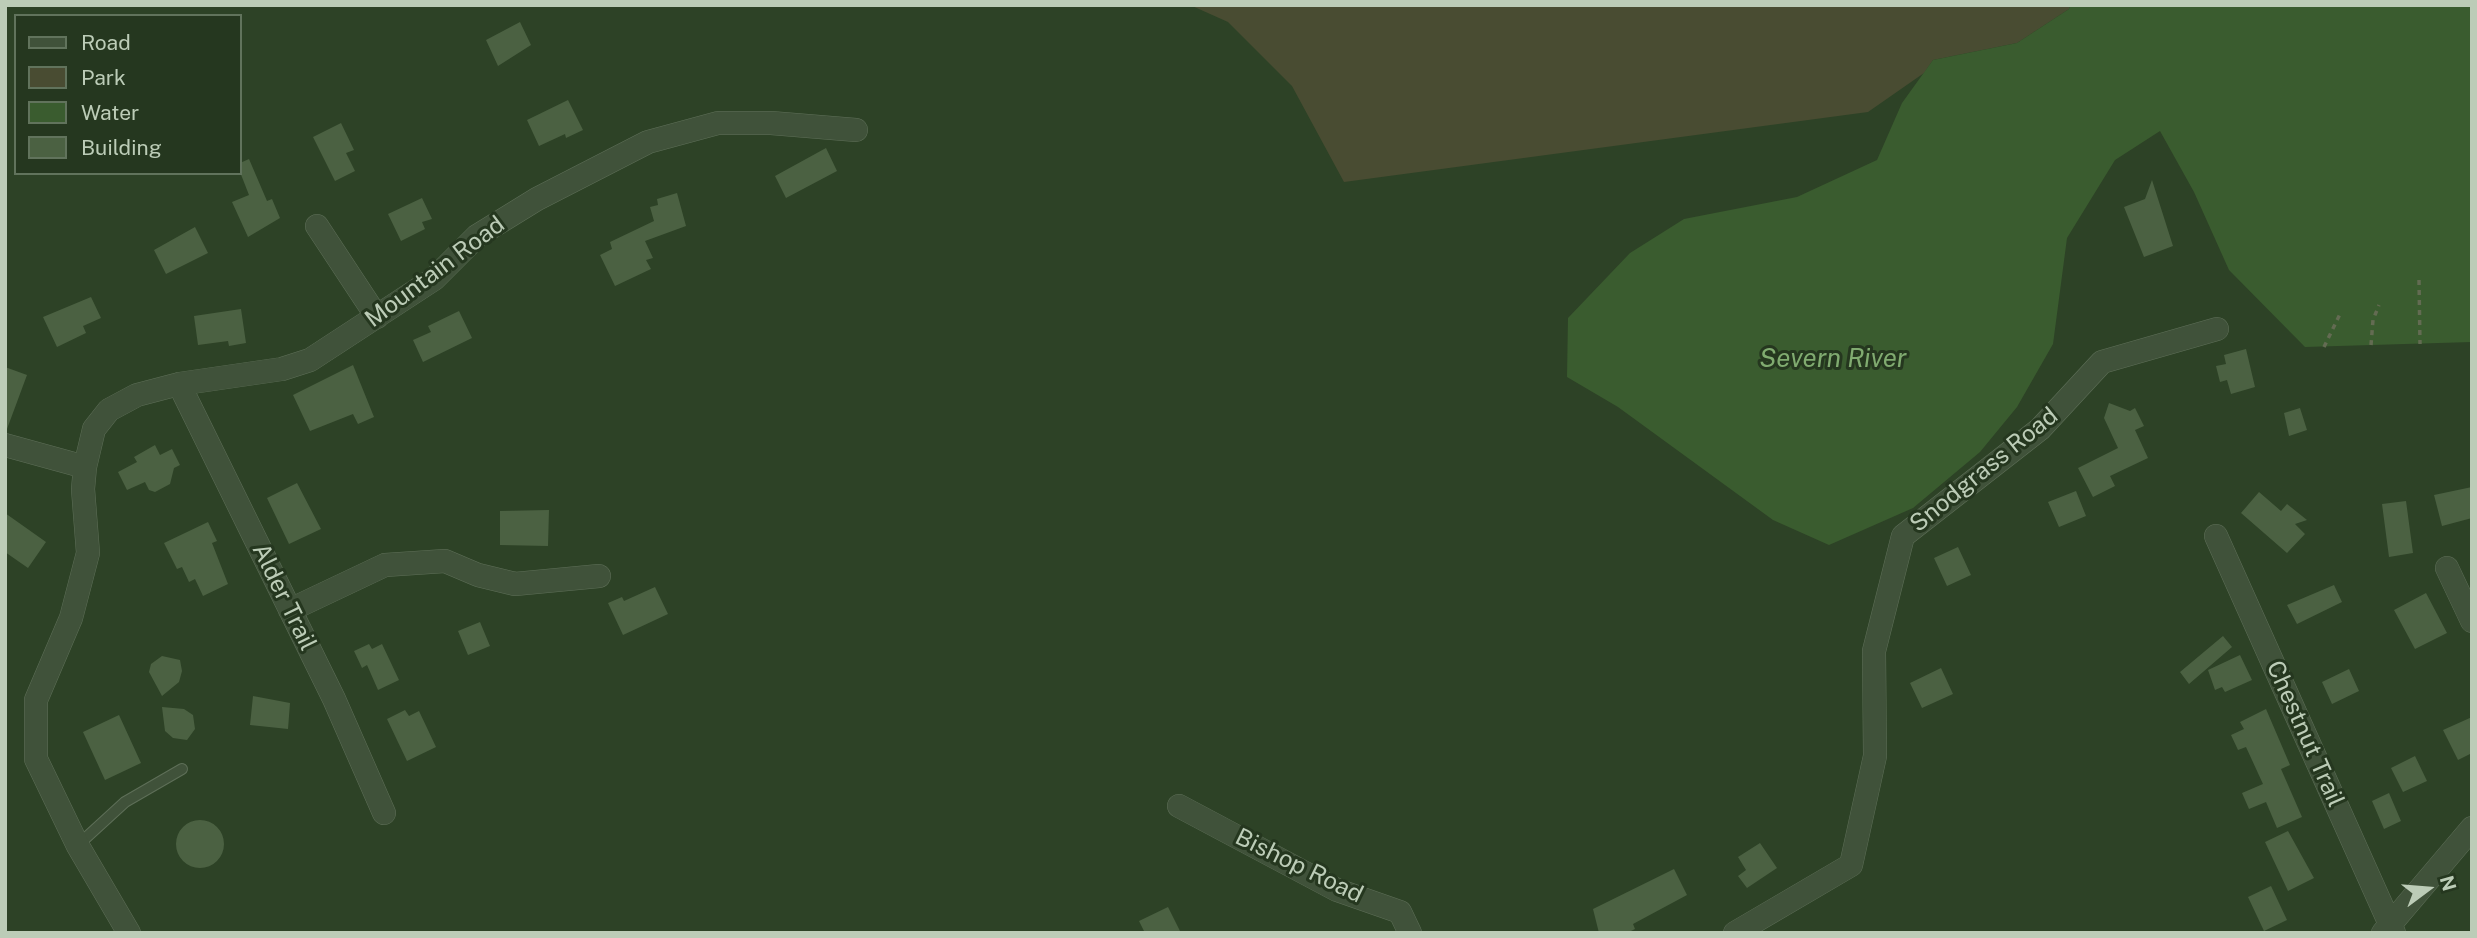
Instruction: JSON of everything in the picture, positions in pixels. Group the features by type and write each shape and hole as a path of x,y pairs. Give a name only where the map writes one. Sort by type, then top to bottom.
{"street":[{"name":"Mountain Road","path":"129,933 78,846 36,759 36,700 71,618 88,553 83,489 85,467 94,429 109,410 137,396 179,384 282,369 310,360 433,279 477,236 537,198 648,142 718,123 771,123 856,130"},
{"path":"317,226 377,317"},
{"name":"Snodgrass Road","path":"1735,933 1852,865 1875,756 1874,651 1903,536 2040,429 2102,362 2217,329"},
{"name":"Alder Trail","path":"179,384 334,699 383,813"},
{"path":"5,444 85,467"},
{"name":"Chestnut Trail","path":"2216,536 2389,930"},
{"path":"290,610 385,565 445,561 478,575 515,583 599,576"},
{"path":"2447,568 2472,621"},
{"name":"Bishop Road","path":"1179,806 1336,890 1400,912 1410,933"},
{"path":"2389,930 2472,828"}],"lane":[{"path":"78,846 125,802 182,769"}],"path":[{"path":"2420,280 2420,344"},
{"path":"2371,345 2373,320 2379,305"},
{"path":"2324,347 2342,312"}],"green space":[{"path":"1190,5 2070,5 2069,9 2017,43 1933,60 1924,73 1868,112 1344,182 1292,86 1228,22"}],"water":[{"name":"Severn River","path":"2070,5 2472,5 2472,342 2305,347 2229,270 2194,192 2160,131 2115,160 2067,238 2053,344 2017,407 1980,452 1913,508 1829,545 1773,520 1618,407 1567,377 1568,318 1630,253 1684,219 1797,197 1877,160 1902,103 1933,60 2017,43 2069,9"}],"building":[{"path":"520,22 531,45 498,66 486,40"},
{"path":"568,100 583,130 566,138 565,134 539,146 527,120"},
{"path":"341,123 354,150 346,153 355,171 335,181 313,137"},
{"path":"826,148 837,171 786,198 775,176"},
{"path":"249,159 267,201 272,199 280,218 248,237 232,202 249,195 241,175 242,162"},
{"path":"2152,180 2173,246 2144,257 2124,207 2145,199"},
{"path":"677,193 686,226 645,241 653,258 646,260 651,269 615,286 600,255 612,249 610,242 654,221 650,207 658,205 657,199"},
{"path":"422,198 432,219 422,222 425,229 401,241 388,214"},
{"path":"195,227 208,253 166,274 154,250"},
{"path":"91,297 101,318 83,326 86,333 57,347 43,317"},
{"path":"241,309 246,343 229,346 228,341 198,345 194,316"},
{"path":"459,311 472,338 423,362 413,340 431,332 428,326"},
{"path":"2246,349 2255,387 2231,394 2227,380 2220,382 2216,366 2226,364 2224,355"},
{"path":"353,365 374,417 358,424 353,414 310,431 293,395"},
{"path":"5,367 27,375 7,429 5,429"},
{"path":"2109,403 2130,411 2135,408 2144,426 2135,430 2148,458 2110,476 2115,486 2093,497 2078,468 2118,448 2104,418"},
{"path":"2300,408 2307,430 2289,436 2284,413"},
{"path":"155,445 160,455 172,449 180,465 174,468 170,484 155,492 149,490 145,482 127,490 118,472 137,462 134,457"},
{"path":"297,483 321,529 289,544 267,498"},
{"path":"2472,487 2472,518 2442,526 2434,495"},
{"path":"2076,491 2086,516 2059,527 2048,502"},
{"path":"2259,492 2281,511 2287,504 2307,520 2295,524 2305,534 2287,553 2241,513"},
{"path":"2406,501 2413,553 2389,557 2382,504"},
{"path":"549,510 548,546 500,545 500,511"},
{"path":"5,513 46,542 28,568 5,552"},
{"path":"208,522 217,541 212,543 228,584 203,596 195,579 189,582 182,567 177,569 164,543"},
{"path":"1958,547 1971,575 1947,586 1934,558"},
{"path":"2334,585 2342,602 2297,624 2287,605"},
{"path":"655,587 668,614 623,635 608,603 622,597 624,601"},
{"path":"2426,593 2447,633 2415,649 2394,610"},
{"path":"480,622 490,646 468,655 458,631"},
{"path":"2223,636 2232,647 2189,684 2180,672"},
{"path":"369,644 372,649 382,644 399,680 378,690 367,665 362,668 354,651"},
{"path":"2240,655 2252,680 2225,692 2222,687 2215,690 2208,670"},
{"path":"162,656 180,660 182,671 179,682 162,696 149,672 151,664"},
{"path":"1941,668 1953,694 1922,708 1910,683"},
{"path":"2349,669 2359,691 2332,704 2322,682"},
{"path":"253,696 290,703 288,729 250,725"},
{"path":"162,707 184,709 193,715 195,729 187,740 173,738 165,731"},
{"path":"2266,709 2290,765 2281,769 2302,817 2277,828 2266,802 2249,809 2242,793 2263,784 2246,747 2238,750 2231,735 2244,729 2240,722"},
{"path":"405,710 409,716 419,711 436,747 407,761 387,719"},
{"path":"119,715 141,763 105,780 83,732"},
{"path":"2472,717 2472,753 2458,760 2443,730"},
{"path":"2415,756 2427,781 2403,792 2391,768"},
{"path":"2389,793 2401,821 2384,829 2372,801"},
{"path":"200,820 217,827 224,844 217,861 200,868 183,861 176,844 183,827"},
{"path":"2288,831 2314,878 2288,891 2265,842"},
{"path":"1760,843 1777,868 1747,888 1738,876 1746,870 1738,857"},
{"path":"1674,869 1687,895 1633,924 1635,929 1627,933 1599,933 1593,909"},
{"path":"2271,886 2287,920 2264,931 2248,897"},
{"path":"1168,907 1181,933 1145,933 1139,921"}]}
